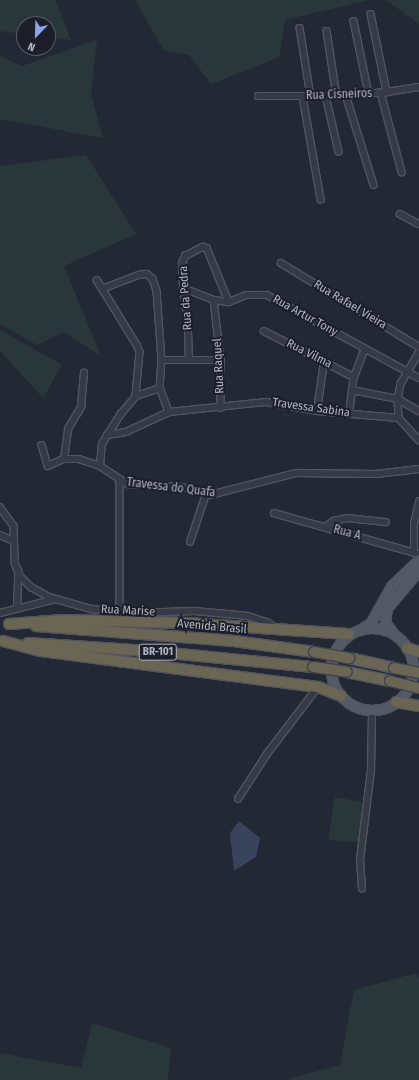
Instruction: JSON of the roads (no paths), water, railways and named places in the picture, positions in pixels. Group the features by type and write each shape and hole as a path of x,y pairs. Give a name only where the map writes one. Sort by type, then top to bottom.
{"highway":[{"path":"4,623 51,620 92,621 275,628 349,634"},
{"name":"Avenida Brasil","path":"4,623 234,641 314,652 419,673"},
{"path":"2,641 41,651 318,687 341,696"},
{"name":"BR-101","path":"2,641 148,651 313,668 419,688"},
{"path":"407,648 419,652"},
{"path":"396,702 419,706"}],"main road":[{"path":"417,555 391,586 371,622 361,629 349,634 333,654 330,666 332,679 341,696 355,707 372,710 396,702 405,694 413,672 407,648 385,622 387,608 399,590 419,570"},
{"path":"361,629 383,630 394,634"}],"street":[{"path":"371,14 384,93 402,172"},
{"path":"354,21 369,94"},
{"path":"300,28 311,97"},
{"path":"327,31 337,96"},
{"name":"Rua Cisneiros","path":"258,96 337,96 384,93 419,87"},
{"path":"346,95 374,184"},
{"path":"326,96 339,152"},
{"path":"302,97 321,199"},
{"path":"400,214 419,224"},
{"name":"Rua da Pedra","path":"189,360 188,326 183,288 183,259 203,247 207,248 229,302"},
{"name":"Rua Rafael Vieira","path":"280,263 419,347"},
{"path":"102,289 139,275 147,274 153,279 157,291 162,360 160,388 169,412"},
{"path":"97,280 140,352 136,396 107,435 101,448 100,466"},
{"name":"Rua Artur Tony","path":"183,288 214,300 229,302 246,295 267,295 419,378"},
{"name":"Rua Raquel","path":"214,300 221,360 221,408"},
{"name":"Rua Vilma","path":"264,331 354,377"},
{"path":"349,414 354,377 365,349"},
{"path":"419,353 407,372 398,399 399,418 419,440"},
{"path":"162,360 221,360"},
{"path":"317,411 324,362"},
{"path":"64,459 68,429 81,407 84,373"},
{"path":"136,396 160,388"},
{"path":"352,390 398,399 419,411"},
{"name":"Travessa Sabina","path":"107,435 126,432 169,412 221,408 266,402 317,411 399,418"},
{"name":"Travessa do Quafa","path":"42,444 47,465 64,459 79,459 100,466 120,481 144,487 182,487 206,494 219,494 296,473 376,474 419,468"},
{"path":"120,481 120,612"},
{"path":"190,542 206,494"},
{"path":"417,555 414,524 419,502"},
{"path":"0,507 12,522 18,571 17,609"},
{"name":"Rua A","path":"274,513 417,555"},
{"path":"325,527 334,521 347,518 386,522"},
{"path":"0,535 14,541"},
{"name":"Rua Marise","path":"18,571 31,587 56,599 91,609 120,612 220,612 258,618 275,628"},
{"path":"0,613 56,599"},
{"path":"91,609 92,621"},
{"path":"238,799 272,747 318,687"},
{"path":"362,889 360,860 371,770 372,710"}],"water":[{"path":"239,821 260,838 256,857 234,871 230,833"}]}
